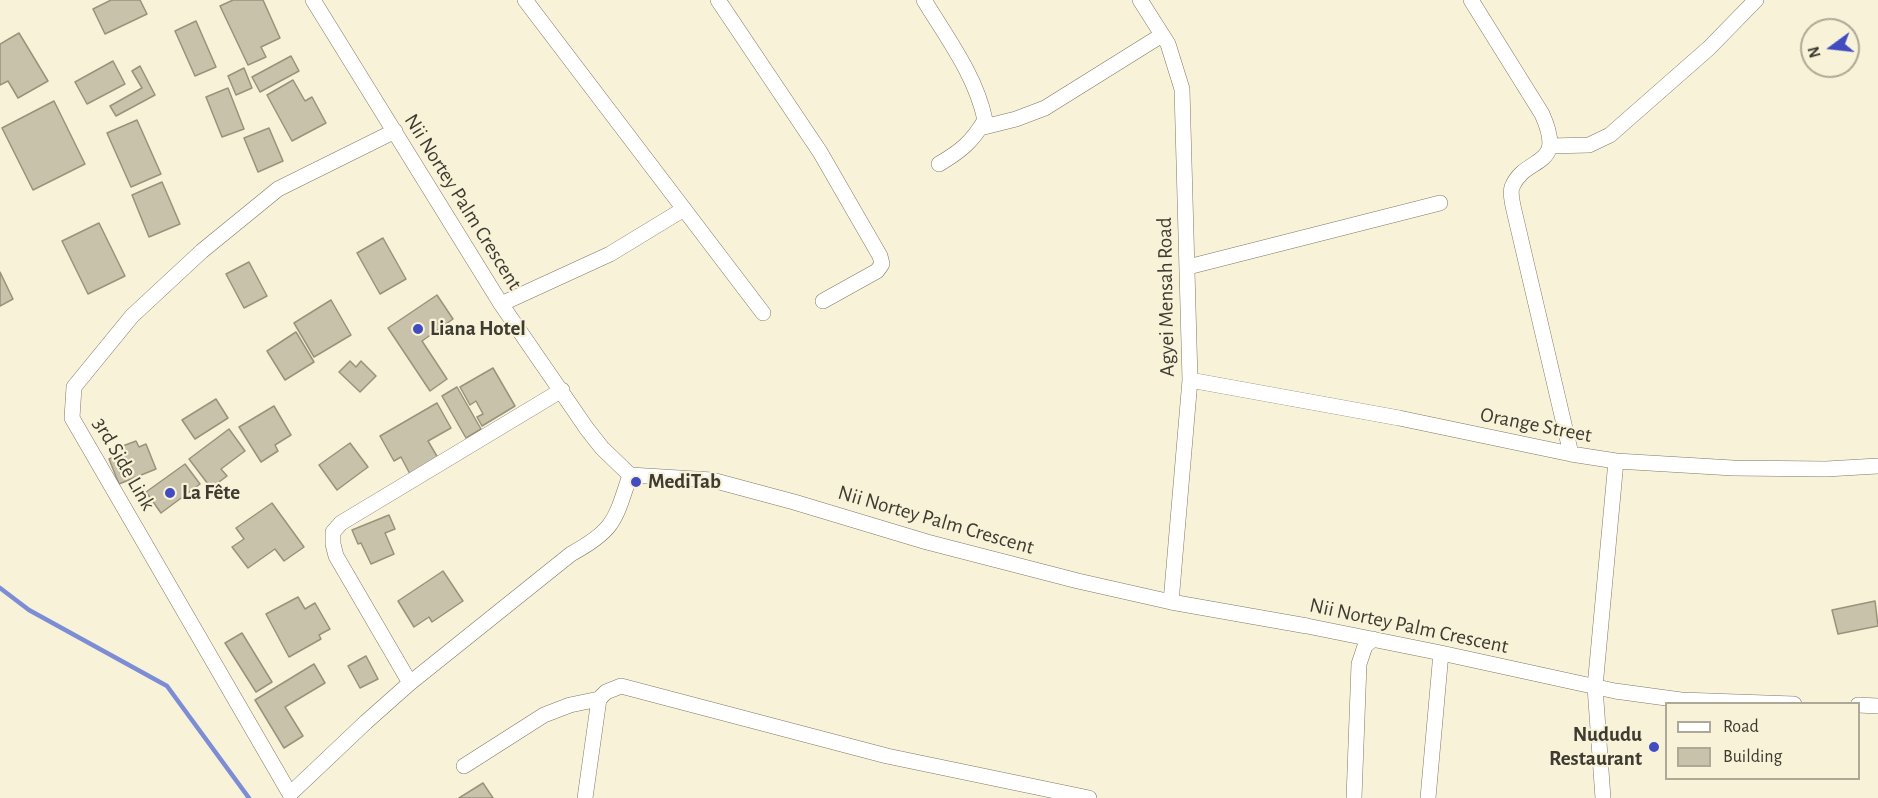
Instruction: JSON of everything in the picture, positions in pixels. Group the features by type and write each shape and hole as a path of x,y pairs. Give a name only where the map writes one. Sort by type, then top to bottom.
{"street":[{"name":"Nii Nortey Palm Crescent","path":"313,0 501,304 602,448 630,475 712,480 794,501 927,542 1068,579 1171,602 1373,639 1615,691 1681,700 1738,702"},
{"path":"525,0 763,313"},
{"path":"718,0 820,152 880,256 882,264 877,271 824,301"},
{"path":"924,0 972,81 981,101 985,120 975,137 961,151 939,164"},
{"name":"Agyei Mensah Road","path":"1140,0 1168,44 1182,89 1190,380 1171,602"},
{"path":"1471,0 1542,114 1549,130 1550,146 1546,155 1518,178 1511,190 1571,454"},
{"path":"1550,146 1589,145 1610,135 1709,48 1756,0"},
{"path":"980,128 1016,119 1045,108 1162,35"},
{"name":"3rd Side Link","path":"395,131 278,189 202,251 132,316 74,387 72,418 290,794 410,683"},
{"path":"1188,267 1440,203"},
{"path":"501,304 610,254 684,209"},
{"name":"Orange Street","path":"1190,380 1616,461 1733,468 1826,469 1878,466"},
{"path":"562,390 341,524 333,532 336,556 410,683 572,554 596,540 610,526 618,512 630,475"},
{"path":"1603,798 1595,687 1616,461"},
{"path":"1354,798 1359,664 1365,646 1373,639"},
{"path":"1428,798 1442,653"},
{"path":"464,766 544,715 570,705 599,699 606,692 621,686 887,756 1089,798"},
{"path":"585,798 599,699"},
{"path":"1860,705 1878,706"}],"building":[{"path":"111,0 140,0 147,14 105,34 93,9"},
{"path":"233,0 263,0 280,38 261,47 266,57 248,65 220,6"},
{"path":"196,21 216,67 195,76 175,31"},
{"path":"19,33 48,81 18,98 8,81 0,85 0,44"},
{"path":"291,56 299,71 260,92 252,77"},
{"path":"113,61 125,84 87,104 75,82"},
{"path":"140,66 155,95 116,116 110,106 142,88 132,71"},
{"path":"244,68 252,88 236,95 228,76"},
{"path":"293,80 305,101 312,97 326,123 292,141 267,95"},
{"path":"228,88 244,129 222,137 206,97"},
{"path":"54,101 85,164 33,190 2,128"},
{"path":"137,120 161,174 131,187 107,133"},
{"path":"269,128 283,161 258,172 244,138"},
{"path":"162,182 180,224 149,237 132,195"},
{"path":"99,223 125,276 88,294 62,241"},
{"path":"383,238 406,279 380,294 357,253"},
{"path":"249,262 267,296 244,308 226,274"},
{"path":"0,272 13,299 0,306"},
{"path":"437,295 453,319 422,341 447,379 430,391 388,328"},
{"path":"331,300 351,335 314,357 294,323"},
{"path":"296,332 314,362 285,380 267,351"},
{"path":"350,361 356,367 361,361 376,376 360,392 339,372"},
{"path":"493,368 515,406 482,426 477,417 483,414 476,401 470,405 460,387"},
{"path":"457,387 481,429 466,438 442,396"},
{"path":"216,399 228,418 195,439 182,420"},
{"path":"437,403 451,428 428,441 438,458 410,474 401,457 394,461 380,436"},
{"path":"274,406 291,435 275,445 278,451 261,462 239,427"},
{"path":"229,429 245,451 221,469 227,476 211,488 189,459"},
{"path":"136,441 139,447 146,444 156,469 119,484 109,459 122,454 120,447"},
{"path":"350,443 368,467 337,490 319,465"},
{"path":"185,464 200,484 161,513 146,492"},
{"path":"272,503 304,547 284,561 275,549 248,568 232,547 244,539 236,528"},
{"path":"389,515 395,529 385,533 394,554 371,564 352,530"},
{"path":"443,571 463,601 432,622 429,617 414,627 398,601"},
{"path":"298,597 305,609 315,603 330,629 319,635 321,639 289,657 266,614"},
{"path":"1875,601 1878,626 1838,634 1832,610"},
{"path":"242,633 272,682 256,692 225,643"},
{"path":"366,656 378,679 360,688 348,666"},
{"path":"314,664 325,683 285,707 303,736 284,748 255,700"},
{"path":"483,783 493,798 459,798"}],"waterway":[{"path":"0,588 29,610 167,686 249,798"}],"place":[{"name":"Liana Hotel","path":"418,329"},
{"name":"MediTab","path":"636,482"},
{"name":"La Fête","path":"170,493"},
{"name":"Nududu Restaurant","path":"1654,747"}]}
